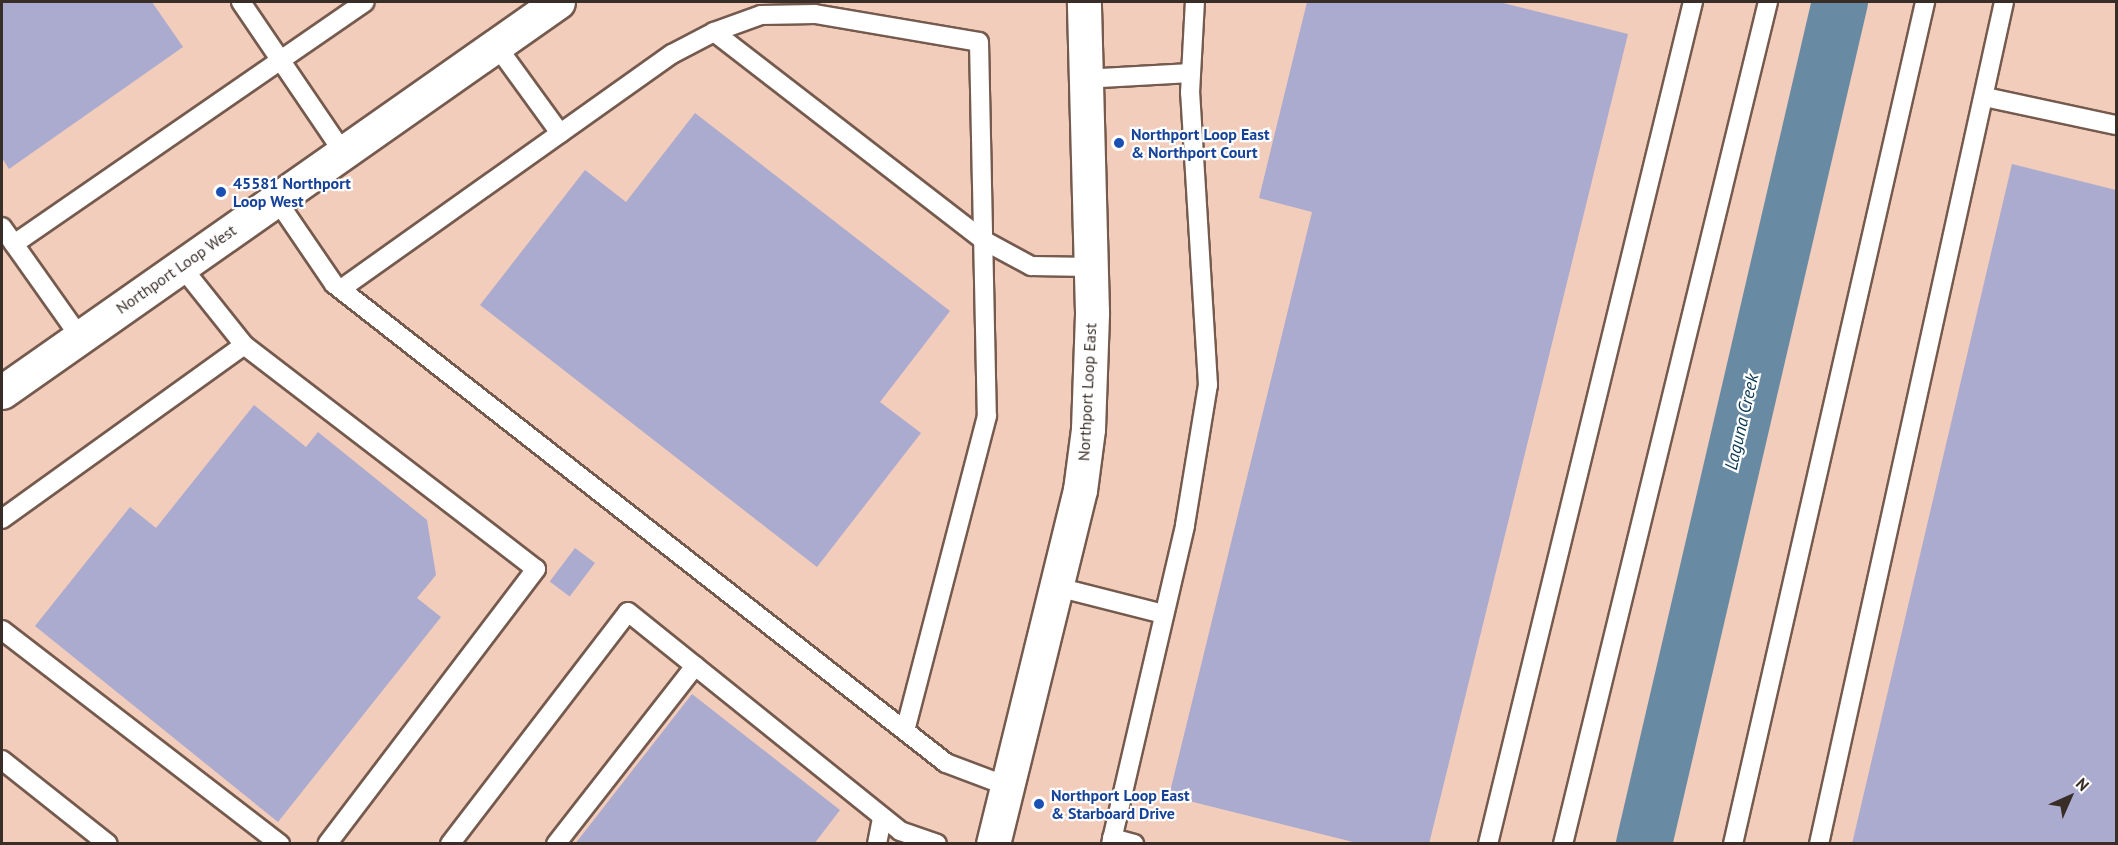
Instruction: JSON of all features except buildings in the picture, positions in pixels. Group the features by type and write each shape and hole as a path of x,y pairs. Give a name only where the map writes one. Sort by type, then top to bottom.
{"street":[{"name":"Northport Loop West","path":"5,382 80,337 558,2"},
{"name":"Northport Loop East","path":"993,843 1080,489 1088,429 1090,267 1083,79 1084,2"}],"lane":[{"path":"241,2 343,152"},
{"path":"14,244 365,2"},
{"path":"1134,843 1111,841 1185,525 1208,385 1191,73 1195,2"},
{"path":"1488,843 1693,2"},
{"path":"1563,843 1768,2"},
{"path":"1733,843 1925,2"},
{"path":"1819,843 1985,97 2004,2"},
{"path":"341,289 672,54 714,32 761,15 815,14 979,42 987,416 904,731"},
{"path":"714,32 983,240 1031,266 1090,267"},
{"path":"496,45 560,133"},
{"path":"1083,79 1191,73"},
{"path":"1985,97 2116,125"},
{"path":"276,199 341,289 946,763 1007,786"},
{"path":"2,227 80,337"},
{"path":"181,266 244,345 536,569 327,843"},
{"path":"2,519 244,345"},
{"path":"1056,587 1164,614"},
{"path":"450,843 628,612 882,818 900,831 937,843"},
{"path":"2,630 280,843"},
{"path":"556,843 695,666"},
{"path":"2,760 108,843"},
{"path":"877,843 882,818"}],"shaded area":[{"path":"2,2 2116,2 2116,843 2,843"}],"waterway":[{"name":"Laguna Creek","path":"1644,844 1840,2"}],"place":[{"name":"Northport Loop East & Northport Court","path":"1119,143"},
{"name":"45581 Northport Loop West","path":"221,192"},
{"name":"Northport Loop East & Starboard Drive","path":"1039,804"}]}
